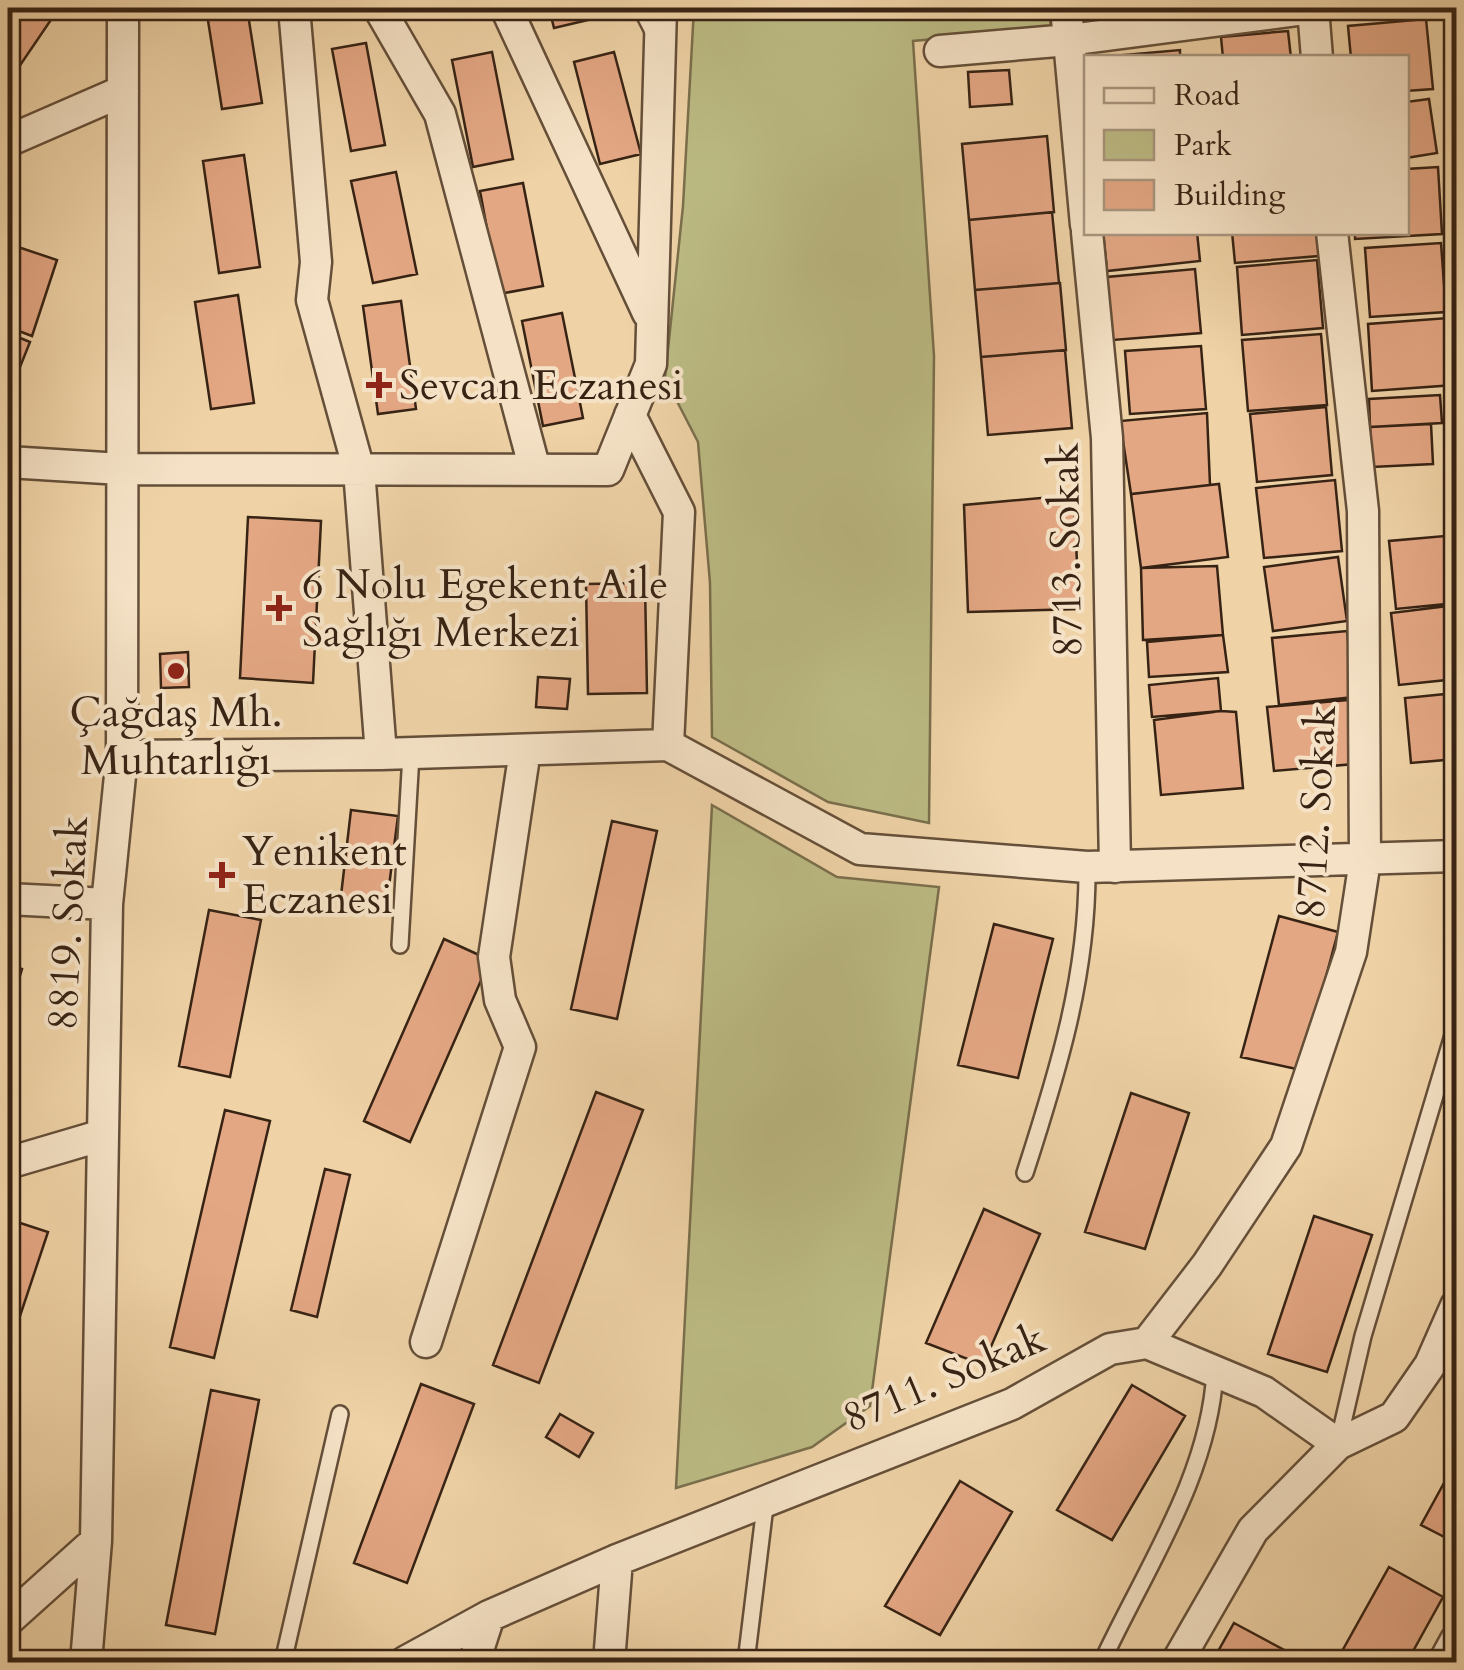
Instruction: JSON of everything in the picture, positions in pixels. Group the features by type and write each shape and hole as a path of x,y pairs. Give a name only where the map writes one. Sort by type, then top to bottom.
{"street":[{"name":"8819. Sokak","path":"86,1662 96,1541 107,904 122,756 123,8"},
{"path":"294,8 316,262 312,300 359,470 396,754"},
{"path":"380,8 440,114 535,470"},
{"path":"506,8 652,320"},
{"path":"8,462 121,469 608,470 650,364 661,8"},
{"name":"8713. Sokak","path":"1066,8 1084,198"},
{"path":"940,51 1069,40 1313,8 1317,55"},
{"path":"8,141 122,91"},
{"name":"8713. Sokak","path":"1088,235 1106,438 1101,867"},
{"name":"8712. Sokak","path":"1148,1343 1207,1265 1286,1146 1351,952 1365,860 1363,511 1332,235"},
{"path":"630,415 679,512 668,745"},
{"path":"122,756 396,754 668,745 860,848 1101,867 1456,856"},
{"path":"426,1342 520,1047 500,1000 494,957 525,750"},
{"path":"8,899 107,904"},
{"path":"8,1163 103,1135"},
{"path":"1177,1662 1253,1530 1338,1444 1394,1417 1430,1365 1456,1306"},
{"path":"1148,1343 1264,1392 1338,1444"},
{"name":"8711. Sokak","path":"405,1662 489,1616 617,1560 1012,1404 1110,1349 1148,1343"},
{"path":"8,1620 96,1541"},
{"path":"609,1662 617,1560"},
{"path":"474,1662 489,1616"},
{"path":"1444,1662 1456,1640"}],"lane":[{"path":"641,8 660,44"},
{"path":"396,754 400,945"},
{"path":"1025,1173 1077,999 1101,867"},
{"path":"1338,1444 1363,1336 1456,1026"},
{"path":"1102,1662 1199,1464 1214,1406 1215,1372"},
{"path":"283,1662 340,1414"},
{"path":"746,1662 766,1498"}],"green space":[{"path":"694,8 1049,8 1051,29 913,41 934,356 929,823 828,802 712,737 710,583 698,442 665,378 683,206"},
{"path":"712,805 837,877 939,887 870,1406 812,1447 676,1488"}],"building":[{"path":"8,8 59,8 8,83"},
{"path":"206,8 247,8 262,103 222,109"},
{"path":"549,8 589,8 592,19 554,28"},
{"path":"1426,19 1433,89 1409,91 1409,55 1351,55 1348,26"},
{"path":"1288,31 1291,55 1223,55 1221,37"},
{"path":"366,43 385,145 351,151 332,49"},
{"path":"1180,50 1180,55 1124,55"},
{"path":"492,52 513,159 473,167 452,60"},
{"path":"614,52 641,154 600,164 574,62"},
{"path":"1009,70 1012,104 970,107 968,72"},
{"path":"1429,99 1437,153 1409,158 1409,102"},
{"path":"1047,136 1054,212 969,220 962,144"},
{"path":"244,155 260,267 219,273 203,161"},
{"path":"1438,167 1442,234 1355,239 1355,235 1409,235 1409,169"},
{"path":"396,172 417,274 373,283 351,181"},
{"path":"523,183 543,286 499,294 480,191"},
{"path":"1052,212 1059,283 975,290 969,220"},
{"path":"1103,235 1197,235 1200,261 1107,271"},
{"path":"1232,235 1317,235 1319,256 1235,263"},
{"path":"1441,243 1446,312 1370,317 1365,248"},
{"path":"9,244 57,260 32,336 8,327"},
{"path":"1317,260 1323,328 1242,335 1237,267"},
{"path":"1195,269 1201,333 1113,340 1107,277"},
{"path":"1060,283 1066,350 981,357 975,290"},
{"path":"238,295 254,403 211,409 195,302"},
{"path":"401,301 416,409 378,414 363,306"},
{"path":"562,313 583,418 543,426 522,321"},
{"path":"1448,318 1454,385 1372,391 1368,324"},
{"path":"8,333 30,342 8,397"},
{"path":"1321,334 1327,405 1248,411 1242,340"},
{"path":"1201,346 1206,409 1130,414 1125,351"},
{"path":"1065,350 1072,428 988,435 981,357"},
{"path":"1440,395 1442,423 1370,427 1369,399"},
{"path":"1326,407 1332,475 1257,482 1250,414"},
{"path":"1207,413 1210,485 1131,494 1120,421"},
{"path":"1431,424 1433,464 1372,467 1370,427"},
{"path":"1335,480 1342,551 1264,558 1256,488"},
{"path":"1219,484 1228,557 1141,568 1131,494"},
{"path":"1074,495 1079,609 968,612 964,505"},
{"path":"248,517 321,521 313,683 240,678"},
{"path":"1456,535 1456,603 1396,609 1389,541"},
{"path":"1338,557 1347,621 1273,631 1264,567"},
{"path":"1217,566 1223,635 1143,640 1141,568"},
{"path":"645,583 647,693 588,694 586,584"},
{"path":"1456,605 1456,679 1399,685 1391,613"},
{"path":"1347,631 1354,697 1279,705 1272,638"},
{"path":"1223,635 1228,672 1149,677 1147,642"},
{"path":"188,652 189,687 161,688 160,654"},
{"path":"538,677 570,679 567,709 536,707"},
{"path":"1218,678 1221,711 1152,717 1149,685"},
{"path":"1456,693 1456,759 1411,763 1405,698"},
{"path":"1348,700 1354,764 1274,771 1267,707"},
{"path":"1236,712 1243,788 1161,795 1154,720"},
{"path":"351,810 398,816 386,910 340,904"},
{"path":"612,821 657,831 617,1019 571,1009"},
{"path":"209,910 261,920 230,1077 179,1066"},
{"path":"1279,916 1338,932 1301,1070 1241,1057"},
{"path":"994,924 1053,939 1018,1078 958,1065"},
{"path":"444,939 490,960 410,1142 364,1121"},
{"path":"8,964 22,969 8,1017"},
{"path":"596,1092 643,1110 539,1383 493,1365"},
{"path":"1131,1093 1189,1113 1145,1249 1085,1232"},
{"path":"225,1110 270,1121 214,1358 170,1347"},
{"path":"325,1169 350,1175 317,1317 291,1310"},
{"path":"984,1209 1040,1234 983,1365 926,1343"},
{"path":"1314,1216 1372,1235 1327,1372 1268,1354"},
{"path":"8,1219 48,1232 8,1352"},
{"path":"421,1384 474,1404 407,1583 354,1563"},
{"path":"1132,1385 1185,1416 1112,1540 1057,1510"},
{"path":"211,1390 259,1400 215,1634 166,1625"},
{"path":"560,1414 593,1433 579,1457 546,1437"},
{"path":"1456,1461 1456,1543 1421,1525"},
{"path":"960,1481 1012,1512 940,1635 885,1606"},
{"path":"1389,1567 1443,1597 1407,1662 1336,1662"},
{"path":"1234,1623 1288,1652 1282,1662 1212,1662"}],"place":[{"name":"Sevcan Eczanesi","path":"379,385"},
{"name":"6 Nolu Egekent Aile Sağlığı Merkezi","path":"279,608"},
{"name":"Çağdaş Mh. Muhtarlığı","path":"176,671"},
{"name":"Yenikent Eczanesi","path":"222,875"}]}
